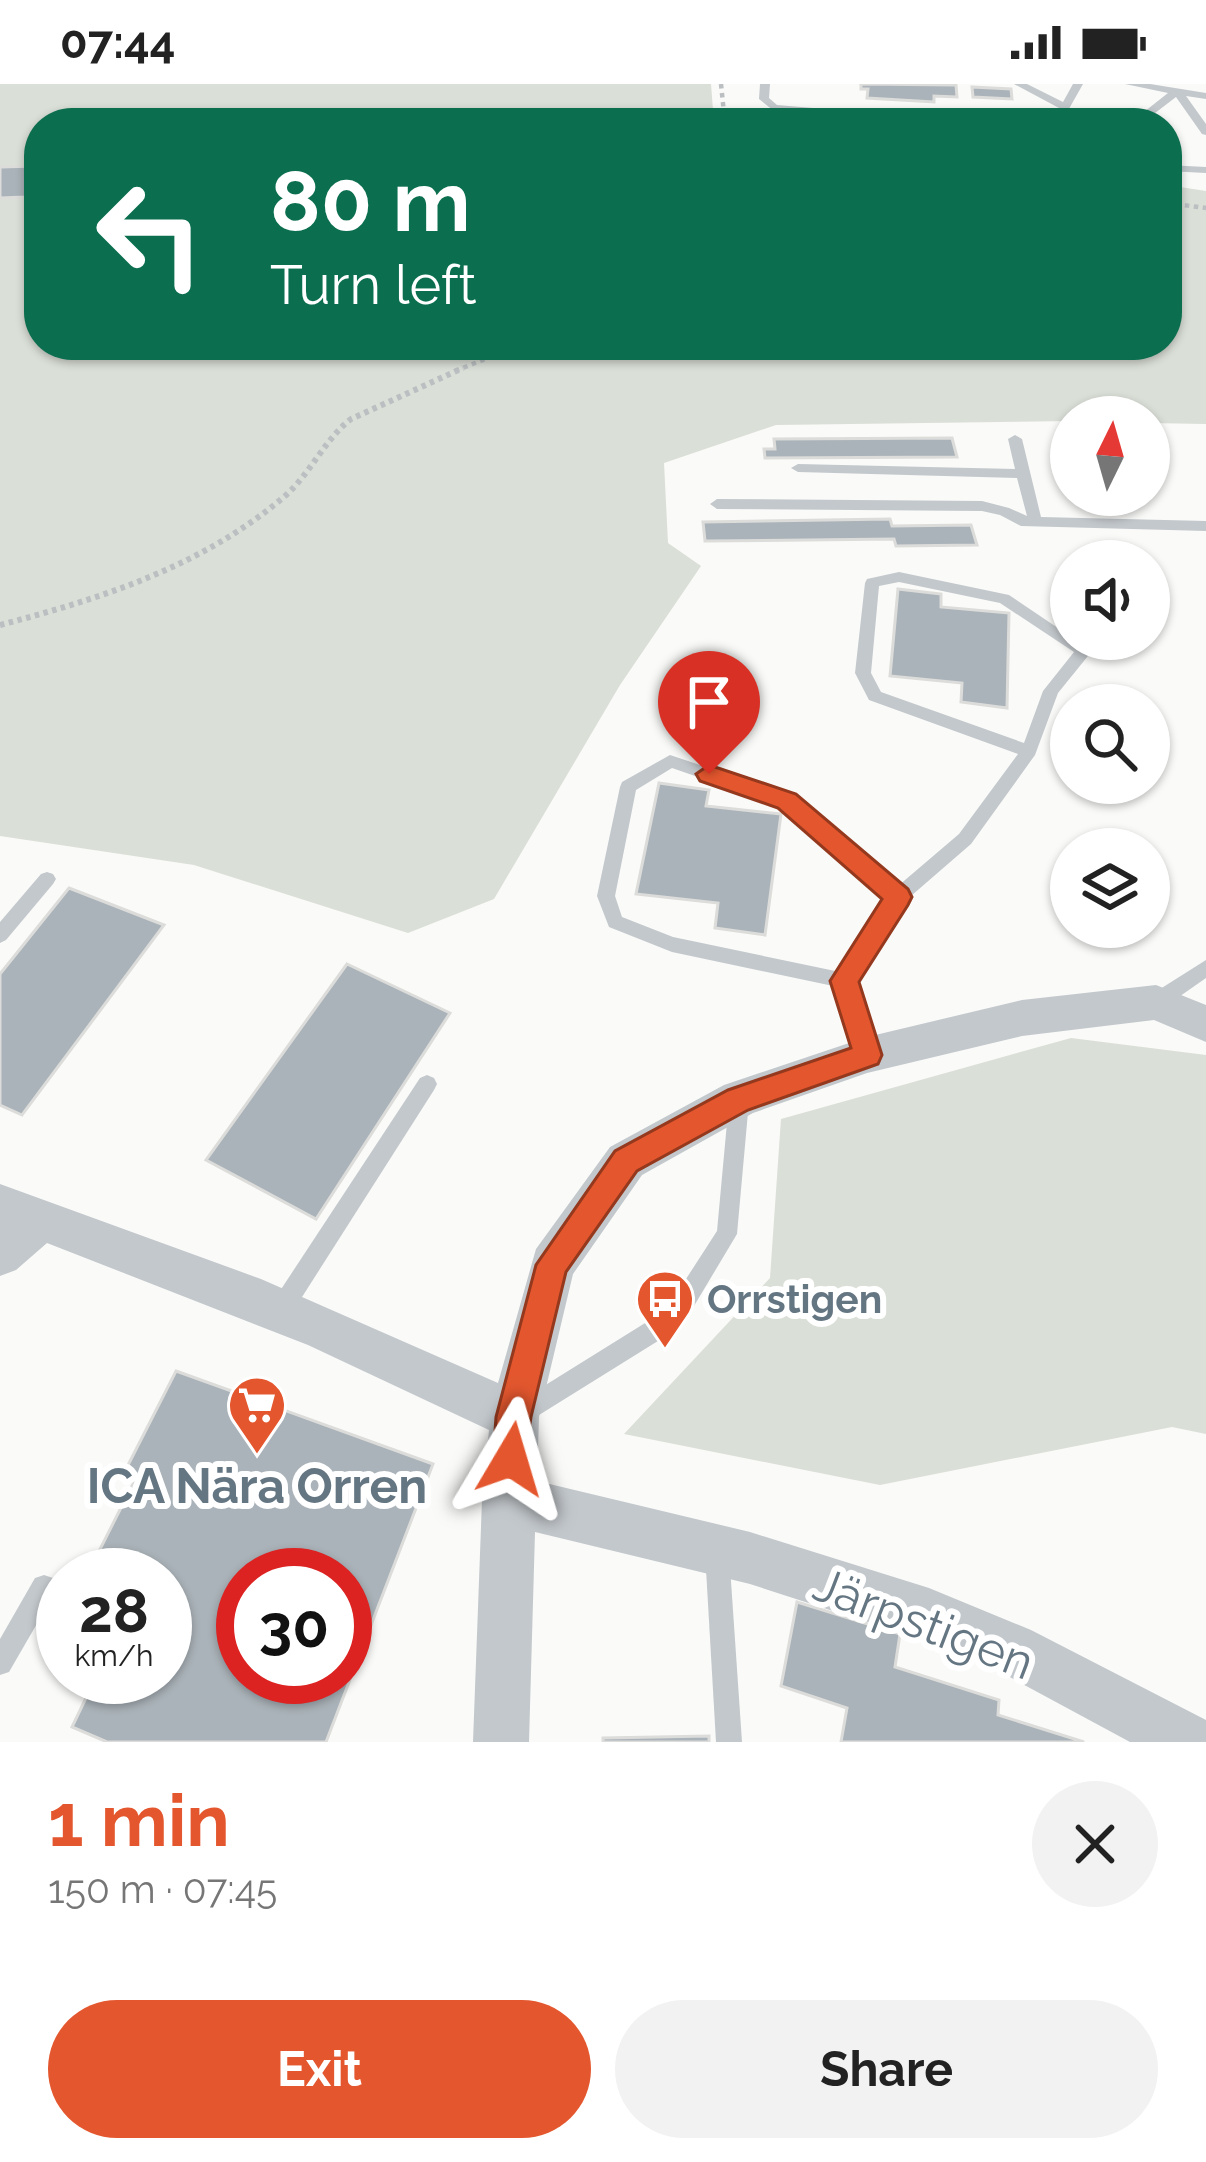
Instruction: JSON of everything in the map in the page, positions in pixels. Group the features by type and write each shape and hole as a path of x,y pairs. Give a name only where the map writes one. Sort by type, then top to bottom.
{"street":[{"path":"501,1742 507,1500 514,1417 552,1265 626,1161 739,1100 868,1055 1022,1018 1156,1002 1206,1024"},
{"path":"0,1254 21,1212 280,1311 437,1377 514,1417"},
{"name":"Järpstigen","path":"507,1500 716,1547 988,1638 1191,1742"}],"lane":[{"path":"1019,84 1065,107 1078,84"},
{"path":"1130,84 1206,96"},
{"path":"1155,108 1177,91"},
{"path":"1177,91 1206,131"},
{"path":"1015,439 1035,522"},
{"path":"798,469 1024,474"},
{"path":"717,504 982,506 1035,522 1206,526"},
{"path":"844,981 898,897 965,839 1029,751 1051,691 1084,651 1004,599 899,577 872,584 863,674 875,696 1029,751"},
{"path":"844,981 673,944 614,922 606,896 628,787 670,761 787,801 898,897"},
{"path":"0,935 47,879"},
{"path":"1156,1002 1206,968"},
{"path":"844,981 868,1055"},
{"path":"280,1311 427,1084"},
{"path":"514,1417 674,1318 727,1234 739,1100"},
{"path":"716,1547 729,1742"},
{"path":"0,1663 36,1602"}],"path":[{"path":"0,625 108,597 199,556 295,488 339,428 400,395 485,360"}],"shaded area":[{"path":"0,84 711,84 713,108 24,108 24,360 1182,360 1182,187 1206,191 1206,424 1170,423 1170,396 1050,396 1050,421 776,425 664,463 668,543 701,566 620,685 494,899 408,933 194,865 0,836"},
{"path":"1071,1038 1206,1055 1206,1434 1172,1427 880,1485 624,1434 770,1278 781,1119"}],"building":[{"path":"861,84 956,85 957,97 934,96 934,102 867,98 868,89 861,89"},
{"path":"972,87 1011,89 1012,99 973,97"},
{"path":"24,166 24,197 0,198 0,167"},
{"path":"952,438 957,457 765,458 764,449 775,449 774,439"},
{"path":"890,519 892,526 971,525 977,545 896,546 894,539 705,541 703,522"},
{"path":"898,589 941,594 941,607 1009,613 1007,708 961,702 962,683 890,676"},
{"path":"659,783 709,790 706,806 781,814 765,935 715,928 718,903 636,894"},
{"path":"69,888 164,925 22,1115 0,1105 0,974"},
{"path":"347,964 450,1013 316,1219 206,1160"},
{"path":"176,1371 433,1464 372,1622 372,1548 216,1548 216,1704 341,1704 326,1742 107,1742 72,1727 83,1704 192,1704 192,1548 101,1548 136,1478 124,1473"},
{"path":"797,1602 900,1634 895,1667 999,1700 998,1715 1084,1742 841,1742 847,1708 781,1686"},
{"path":"709,1736 709,1742 603,1742 603,1738"}],"place":[{"name":"Orrstigen","path":"665,1350"},
{"name":"ICA Nära Orren","path":"257,1456"}],"route":[{"path":"511,1459 514,1417 552,1265 626,1161 739,1100 868,1055 844,981 898,897 787,801 709,774"}]}
